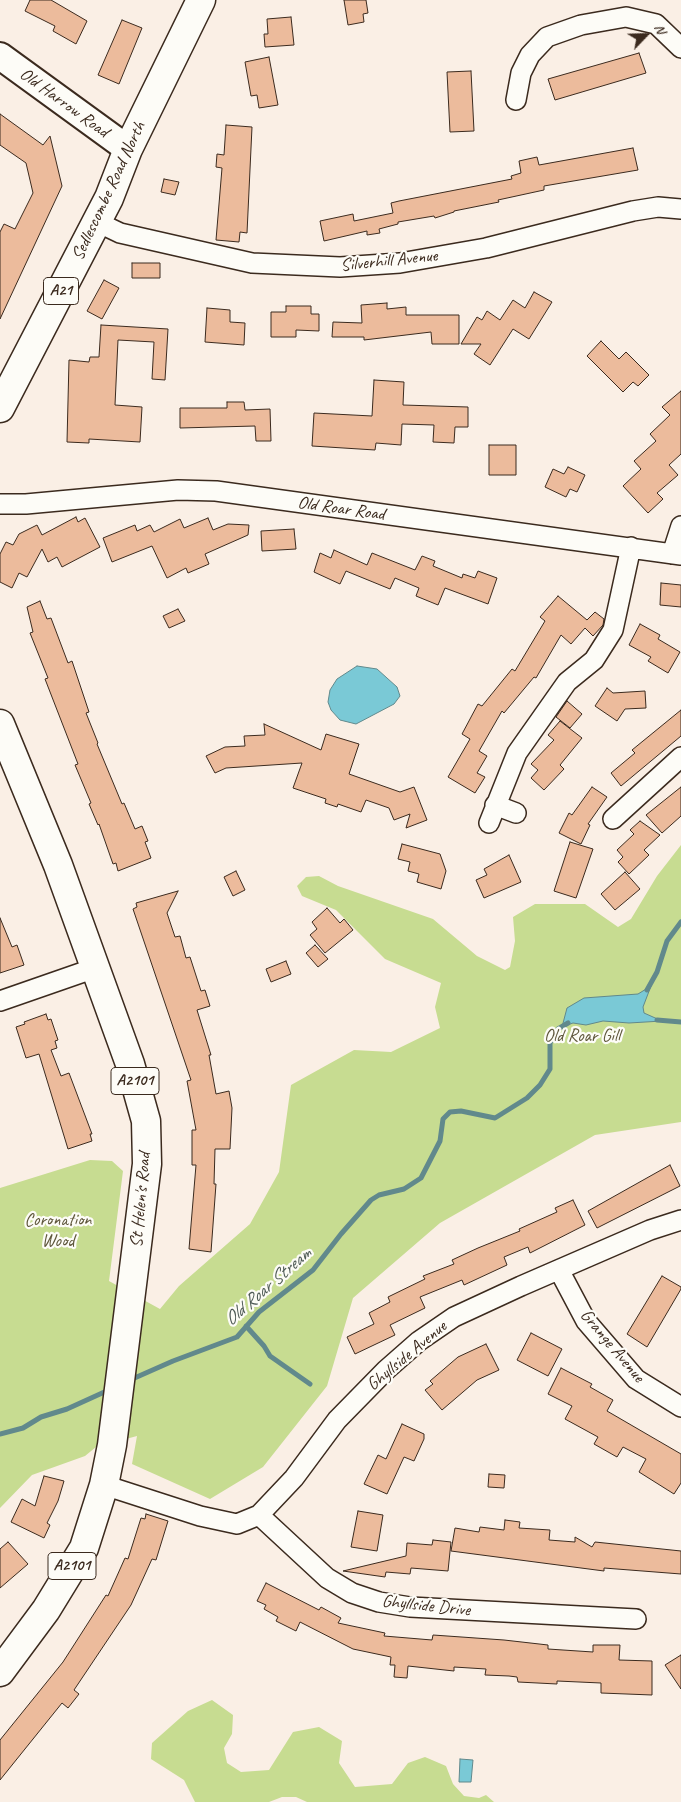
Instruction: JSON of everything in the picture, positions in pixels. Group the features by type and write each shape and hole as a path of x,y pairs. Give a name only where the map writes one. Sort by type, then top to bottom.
{"main road":[{"name":"Sedlescombe Road North","path":"0,408 97,222 128,149 201,0"},
{"name":"St Helen's Road","path":"0,724 58,866 130,1064 146,1121 146,1164 112,1446 104,1485 84,1548 46,1610 0,1672"}],"street":[{"path":"516,100 521,72 530,55 547,37 582,25 626,16 656,24 681,48"},
{"name":"Old Harrow Road","path":"0,56 128,149"},
{"name":"Silverhill Avenue","path":"97,222 120,233 252,263 340,266 408,261 486,248 633,211 658,207 681,209"},
{"name":"Old Roar Road","path":"0,504 26,504 178,490 216,491 676,554"},
{"path":"676,554 681,526"},
{"path":"489,823 517,753 567,682 594,660 614,630 631,547"},
{"path":"613,819 622,799 681,757"},
{"path":"495,805 516,813"},
{"path":"0,1001 95,968"},
{"name":"Ghyllside Avenue","path":"259,1514 294,1478 336,1420 386,1370 419,1341 454,1317 650,1230 681,1220"},
{"name":"Grange Avenue","path":"559,1270 586,1321 636,1380 681,1407"},
{"path":"104,1485 200,1516 237,1524 259,1514"},
{"name":"Ghyllside Drive","path":"259,1514 327,1578 352,1592 379,1602 410,1607 636,1619"}],"green space":[{"name":"Old Roar Gill","path":"681,845 681,1122 595,1135 440,1223 353,1298 327,1386 263,1467 210,1499 132,1464 137,1436 96,1447 85,1456 32,1475 0,1508 0,1188 90,1160 112,1161 123,1171 109,1281 160,1309 179,1286 250,1224 279,1172 291,1085 354,1050 391,1052 440,1028 435,1007 441,983 385,959 336,910 302,896 297,886 306,877 319,876 338,886 433,919 477,956 505,970 510,967 515,941 513,917 535,904 585,904 618,927 631,919 657,876"},
{"path":"212,1700 233,1715 232,1734 224,1748 227,1763 241,1772 269,1770 293,1732 319,1727 342,1741 339,1763 355,1787 392,1784 408,1763 425,1757 446,1766 453,1784 464,1796 479,1798 486,1795 494,1802 307,1802 296,1797 282,1797 269,1802 195,1802 184,1780 151,1759 152,1743 188,1711"}],"water":[{"path":"357,666 377,669 397,687 400,696 394,704 356,724 340,720 331,710 328,702 330,690 337,679"},
{"path":"651,986 643,1007 644,1013 662,1021 629,1023 603,1021 586,1025 573,1023 562,1027 567,1008 584,998 638,994"},
{"path":"460,1759 473,1760 471,1782 459,1782"}],"building":[{"path":"30,0 51,0 87,21 76,44 53,31 55,26 25,11"},
{"path":"344,0 366,0 368,13 363,14 364,22 348,25"},
{"path":"291,17 294,45 265,47 264,34 268,34 267,19"},
{"path":"122,20 142,28 119,84 98,75"},
{"path":"639,53 646,73 555,100 548,79"},
{"path":"269,57 278,105 259,108 257,95 251,96 245,62"},
{"path":"471,71 474,131 450,132 447,72"},
{"path":"0,114 43,145 50,136 62,186 0,319 0,232 4,224 15,229 33,193 26,163 0,145"},
{"path":"226,125 252,127 247,233 240,232 239,242 216,240 222,168 216,167 217,154 224,155"},
{"path":"633,148 638,170 544,186 544,190 454,211 435,218 434,216 398,222 398,224 379,229 380,233 367,235 367,231 324,241 320,221 353,214 354,221 393,213 391,203 512,179 511,176 521,173 519,161 537,157 539,165"},
{"path":"164,179 179,182 175,195 161,192"},
{"path":"132,263 160,263 160,278 132,278"},
{"path":"104,280 119,288 102,319 87,311"},
{"path":"534,292 552,302 529,339 513,329 490,365 474,354 481,344 461,344 477,317 482,320 487,311 500,320 513,300 525,308"},
{"path":"387,303 387,309 406,307 406,315 459,315 459,344 432,344 431,332 364,340 364,337 332,337 333,322 362,323 361,305"},
{"path":"286,306 311,306 311,314 319,314 319,331 296,330 296,337 271,337 271,312 286,312"},
{"path":"207,308 230,310 230,322 245,323 244,345 205,342"},
{"path":"101,325 168,329 165,380 152,379 154,342 118,340 115,405 142,407 140,442 89,439 89,443 67,442 69,360 89,362 90,357 99,357"},
{"path":"601,341 619,359 626,352 649,375 638,386 633,382 623,392 587,356"},
{"path":"374,380 404,382 403,405 468,407 468,427 455,427 454,443 433,442 434,425 402,424 401,445 376,443 375,450 312,446 314,413 372,416"},
{"path":"681,391 681,454 669,465 678,475 657,493 663,499 648,513 623,486 641,469 634,461 656,441 650,434 670,415 662,407"},
{"path":"227,402 244,402 245,410 270,409 271,441 256,441 255,426 180,428 180,408 227,408"},
{"path":"489,445 516,445 516,475 489,475"},
{"path":"568,467 585,475 577,492 570,489 566,497 545,487 553,469 564,474"},
{"path":"76,517 78,522 85,518 100,547 62,567 57,557 48,562 42,549 27,577 19,573 12,588 0,582 0,554 6,542 13,545 19,534 37,525 42,535"},
{"path":"208,518 213,530 228,524 249,525 248,535 205,554 209,564 188,573 186,568 167,578 152,546 112,562 103,538 135,525 137,531 150,525 154,532 180,519 184,528"},
{"path":"294,529 296,549 262,551 261,531"},
{"path":"334,550 367,565 372,553 415,570 422,556 435,561 433,566 462,578 463,574 475,578 478,571 497,578 488,604 445,588 438,605 416,596 419,588 395,578 390,589 346,571 340,584 314,572 320,553 331,558"},
{"path":"661,583 681,585 681,607 660,605"},
{"path":"558,596 587,620 595,612 604,619 603,625 593,636 585,628 571,644 561,635 536,678 534,677 504,713 502,711 479,751 487,756 477,773 485,777 475,793 448,777 470,739 462,734 478,704 482,706 512,669 515,671 545,621 540,617"},
{"path":"40,601 47,619 51,618 68,663 72,661 89,712 86,713 122,804 124,803 135,829 142,826 148,841 145,842 151,858 118,871 116,863 113,864 99,824 89,804 91,803 75,765 78,764 45,679 48,678 30,633 33,632 27,607"},
{"path":"178,609 185,621 169,628 163,616"},
{"path":"640,624 660,635 658,639 680,652 668,673 648,661 651,657 629,645"},
{"path":"607,688 613,693 645,691 646,708 625,709 617,721 595,706"},
{"path":"567,701 582,714 570,728 556,717"},
{"path":"681,710 681,736 621,786 611,773 635,753 632,750"},
{"path":"560,721 582,738 560,765 564,769 544,790 531,778 538,770 531,764 554,740 548,735"},
{"path":"264,724 321,750 326,734 359,744 349,774 400,792 414,787 427,820 406,828 410,814 394,820 389,808 366,800 361,812 338,804 337,807 325,803 326,799 293,788 302,763 226,768 215,773 206,756 225,747 245,746 244,736 265,735"},
{"path":"592,787 607,797 588,824 590,825 581,844 559,833 569,813 572,815"},
{"path":"681,787 681,816 662,833 646,815"},
{"path":"640,821 660,835 644,850 649,855 629,874 618,862 623,857 617,850 634,834 630,830"},
{"path":"570,842 593,849 576,898 554,891"},
{"path":"402,844 440,854 446,871 441,889 417,882 419,874 408,871 410,862 398,859"},
{"path":"509,855 521,882 484,898 476,880 487,875 484,869"},
{"path":"236,871 245,890 233,896 224,877"},
{"path":"625,872 640,889 615,910 601,894"},
{"path":"178,891 167,913 175,937 180,936 186,958 190,957 201,991 205,990 210,1006 197,1010 211,1055 209,1055 216,1094 229,1091 232,1108 230,1149 215,1149 214,1184 216,1184 211,1252 189,1249 196,1165 192,1165 192,1130 196,1130 187,1081 191,1080 133,909 137,907 136,903"},
{"path":"327,908 340,923 344,919 353,930 325,953 310,935 317,929 312,922"},
{"path":"0,918 12,947 17,945 24,965 0,973"},
{"path":"315,945 328,959 318,967 306,953"},
{"path":"286,961 291,974 271,982 266,969"},
{"path":"46,1014 48,1020 51,1019 58,1040 55,1041 57,1048 51,1050 61,1076 69,1073 92,1134 90,1134 92,1141 68,1149 39,1054 26,1058 16,1027"},
{"path":"670,1165 680,1186 597,1228 588,1211"},
{"path":"573,1200 585,1225 530,1253 528,1247 504,1257 507,1265 464,1285 462,1280 420,1297 425,1308 390,1325 395,1335 355,1354 347,1337 374,1324 369,1313 390,1302 388,1297 425,1279 423,1276 454,1264 452,1260 520,1231 519,1229 557,1212 555,1208"},
{"path":"662,1276 681,1287 681,1289 647,1347 627,1334"},
{"path":"531,1333 562,1349 548,1376 517,1360"},
{"path":"486,1344 499,1370 477,1380 442,1410 425,1390 433,1384 430,1381 458,1357"},
{"path":"561,1368 592,1384 590,1387 613,1400 607,1411 681,1454 681,1483 674,1494 639,1472 646,1459 623,1447 617,1457 594,1444 598,1437 565,1419 572,1406 548,1394"},
{"path":"402,1424 424,1434 424,1439 414,1461 404,1457 387,1494 364,1484 378,1455 386,1459"},
{"path":"489,1474 505,1475 504,1488 488,1487"},
{"path":"44,1476 64,1481 58,1501 47,1523 50,1525 44,1538 11,1522 22,1499 35,1506"},
{"path":"358,1511 383,1515 377,1551 351,1547"},
{"path":"146,1514 168,1521 156,1560 152,1559 131,1605 74,1690 79,1694 68,1708 62,1703 0,1780 0,1740 63,1662 106,1595 108,1596 125,1558 128,1559 141,1518 145,1519"},
{"path":"505,1520 520,1522 519,1528 550,1530 549,1540 575,1542 575,1537 592,1547 595,1542 681,1551 681,1574 604,1568 604,1571 451,1551 455,1528 479,1532 480,1527 504,1530"},
{"path":"433,1540 451,1542 448,1571 411,1568 410,1574 386,1572 385,1577 343,1571 406,1556 407,1543 432,1545"},
{"path":"8,1542 28,1564 0,1588 0,1549"},
{"path":"266,1583 319,1610 321,1607 341,1618 338,1623 385,1633 384,1636 432,1640 433,1635 504,1640 548,1645 548,1649 593,1652 593,1645 620,1645 619,1660 652,1661 652,1695 601,1693 601,1683 557,1681 557,1684 518,1682 517,1677 485,1675 486,1669 454,1667 454,1671 408,1666 407,1678 394,1677 395,1665 390,1665 391,1657 353,1649 300,1622 296,1631 276,1621 278,1617 264,1609 266,1605 257,1601"},
{"path":"681,1655 681,1689 665,1665"}],"waterway":[{"path":"647,990 657,972 667,941 681,922"},
{"name":"Old Roar Stream","path":"657,1020 681,1022"},
{"name":"Old Roar Stream","path":"130,1380 173,1361 237,1337 259,1312 313,1270 371,1200 379,1195 404,1189 421,1178 440,1141 443,1119 450,1112 461,1111 495,1118 527,1098 540,1085 550,1069 550,1043 558,1029 568,1023"},
{"path":"246,1326 264,1346 270,1356 310,1384"},
{"name":"Old Roar Stream","path":"0,1434 23,1428 41,1417 67,1409 111,1389"}],"park label":[{"name":"Coronation Wood","path":"58,1230"}]}
